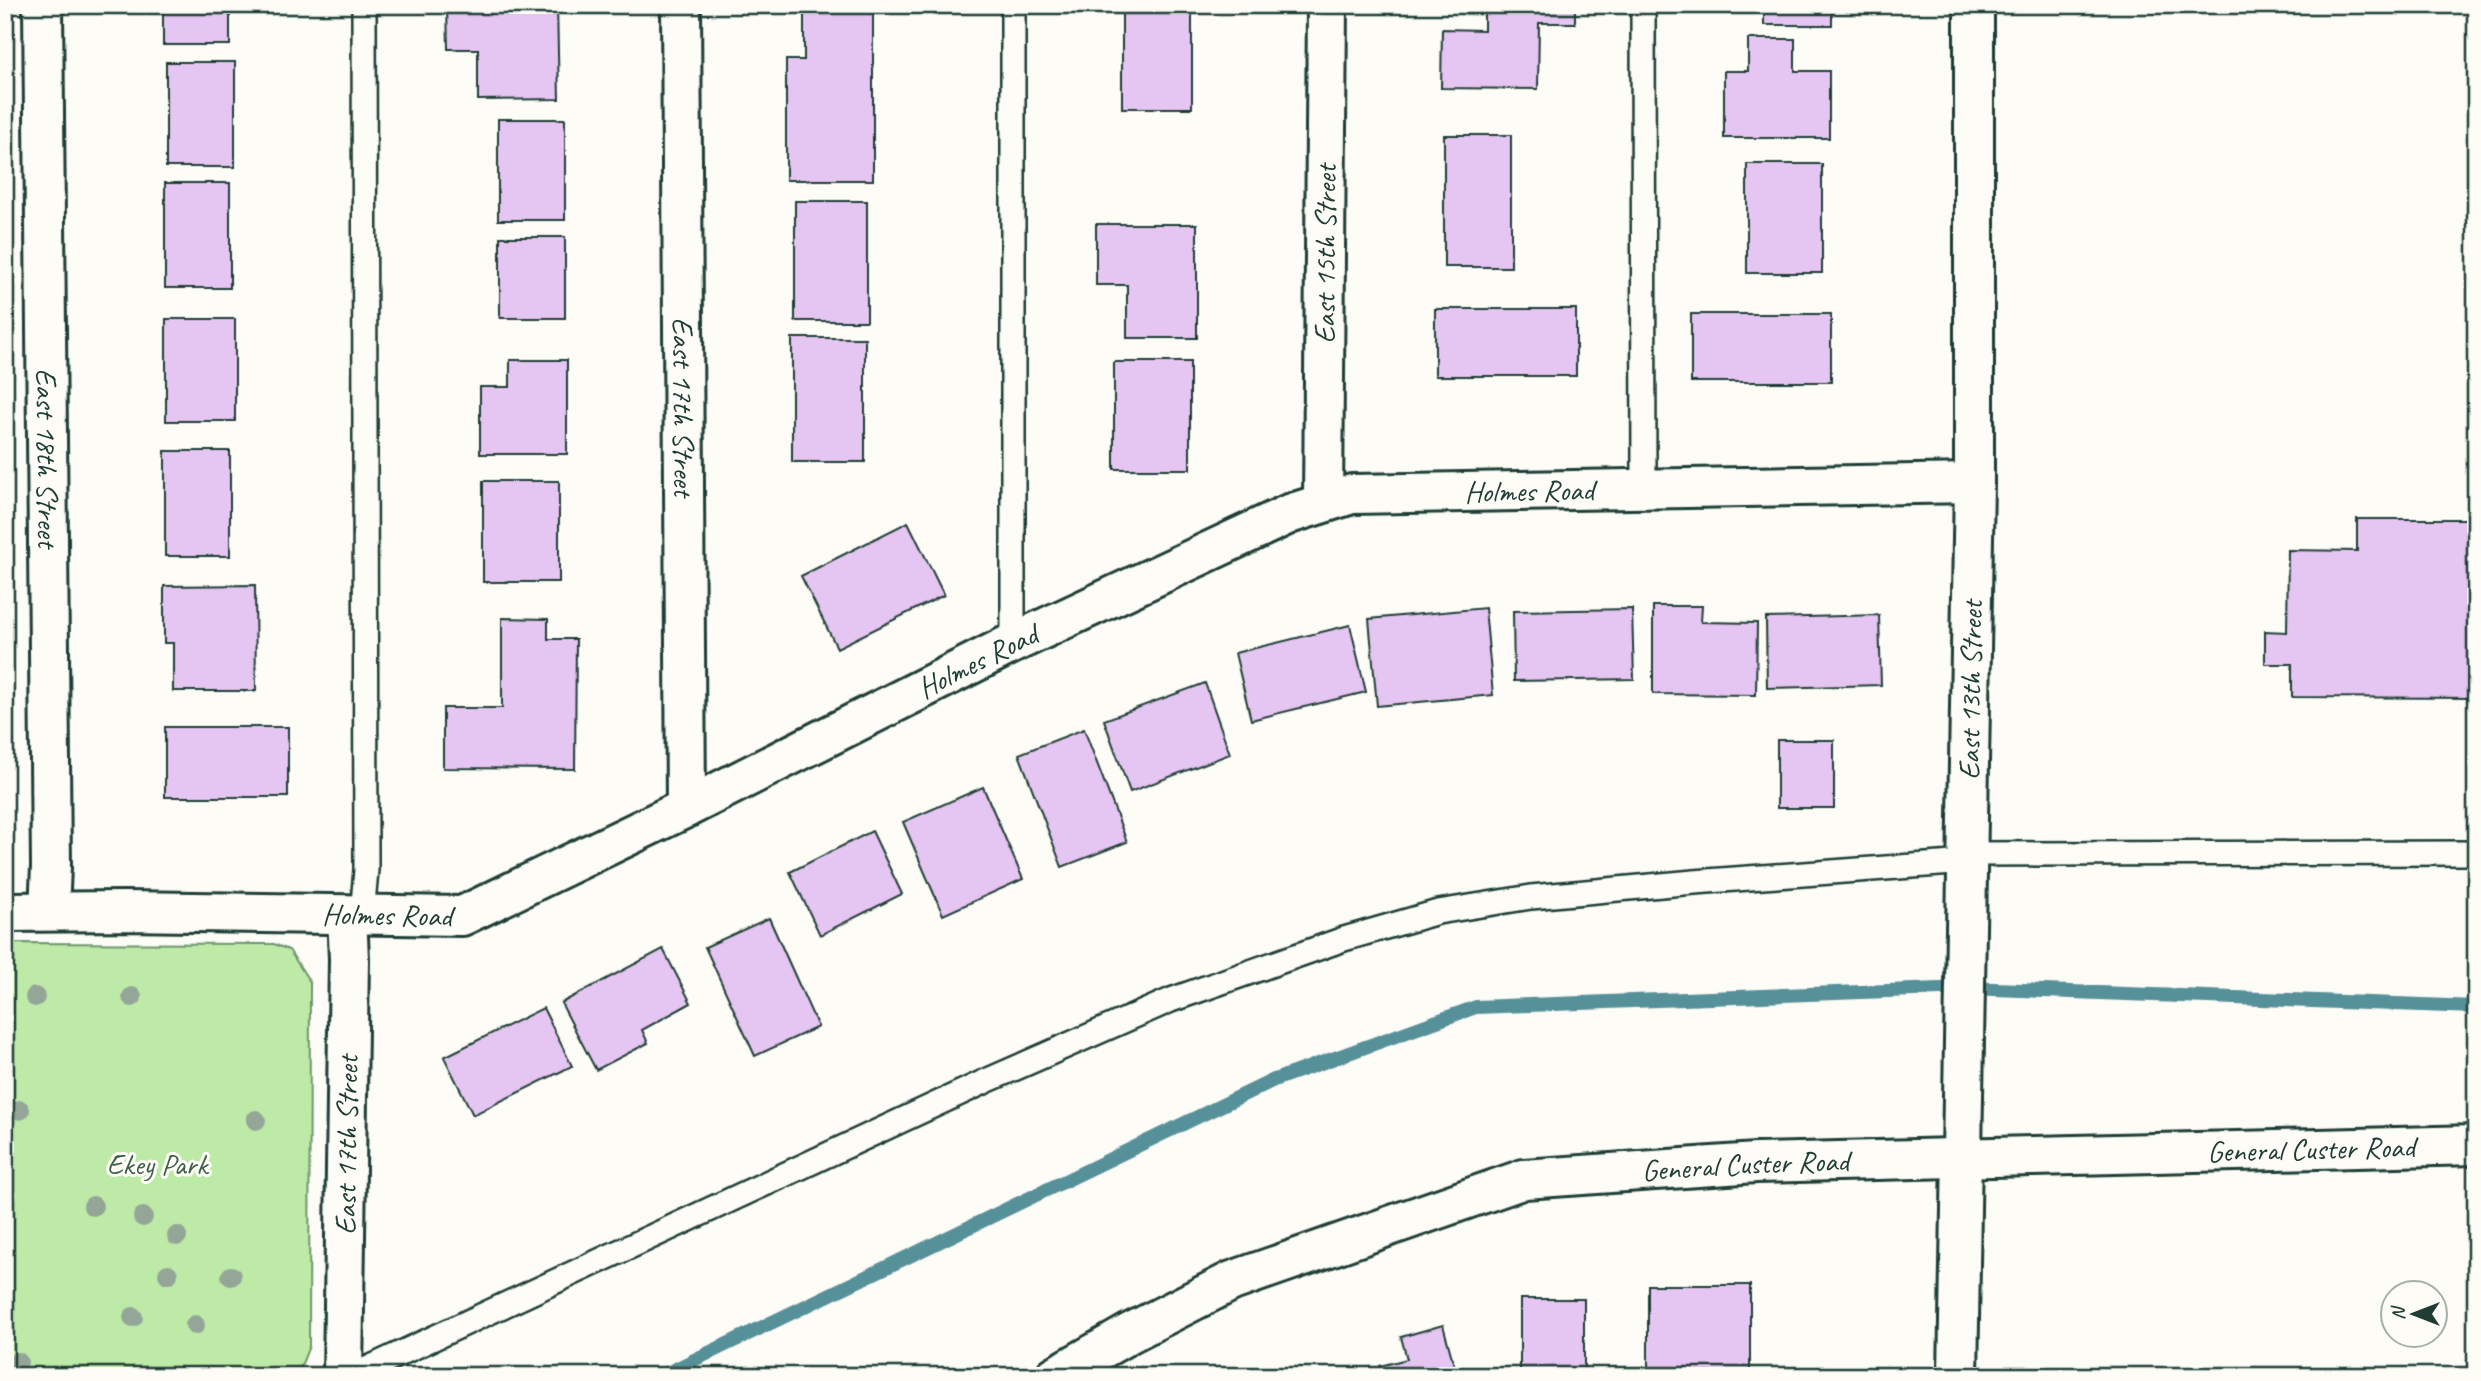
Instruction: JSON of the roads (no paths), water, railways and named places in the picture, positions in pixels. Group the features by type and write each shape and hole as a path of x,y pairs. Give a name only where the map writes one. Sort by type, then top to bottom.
{"street":[{"name":"East 18th Street","path":"43,5 50,911"},
{"name":"East 17th Street","path":"681,5 685,808"},
{"name":"East 15th Street","path":"1323,502 1328,5"},
{"name":"East 13th Street","path":"1958,1376 1974,483 1974,5"},
{"name":"Holmes Road","path":"5,912 462,916 685,808 1013,643 1289,514 1352,494 1974,483"},
{"name":"East 17th Street","path":"343,1376 349,959 355,915"},
{"name":"General Custer Road","path":"1055,1376 1096,1365 1232,1281 1524,1179 1756,1163 2476,1145"}],"lane":[{"path":"355,915 366,870 364,5"},
{"path":"1013,5 1013,643"},
{"path":"1643,5 1644,489"},
{"path":"352,1376 1011,1070 1171,1000 1344,939 1438,912 1531,897 1694,882 1967,867 2476,853"}],"waterway":[{"path":"661,1376 1274,1080 1476,1007 1966,988 2476,1007"}],"park label":[{"name":"Ekey Park","path":"157,1164"}]}
